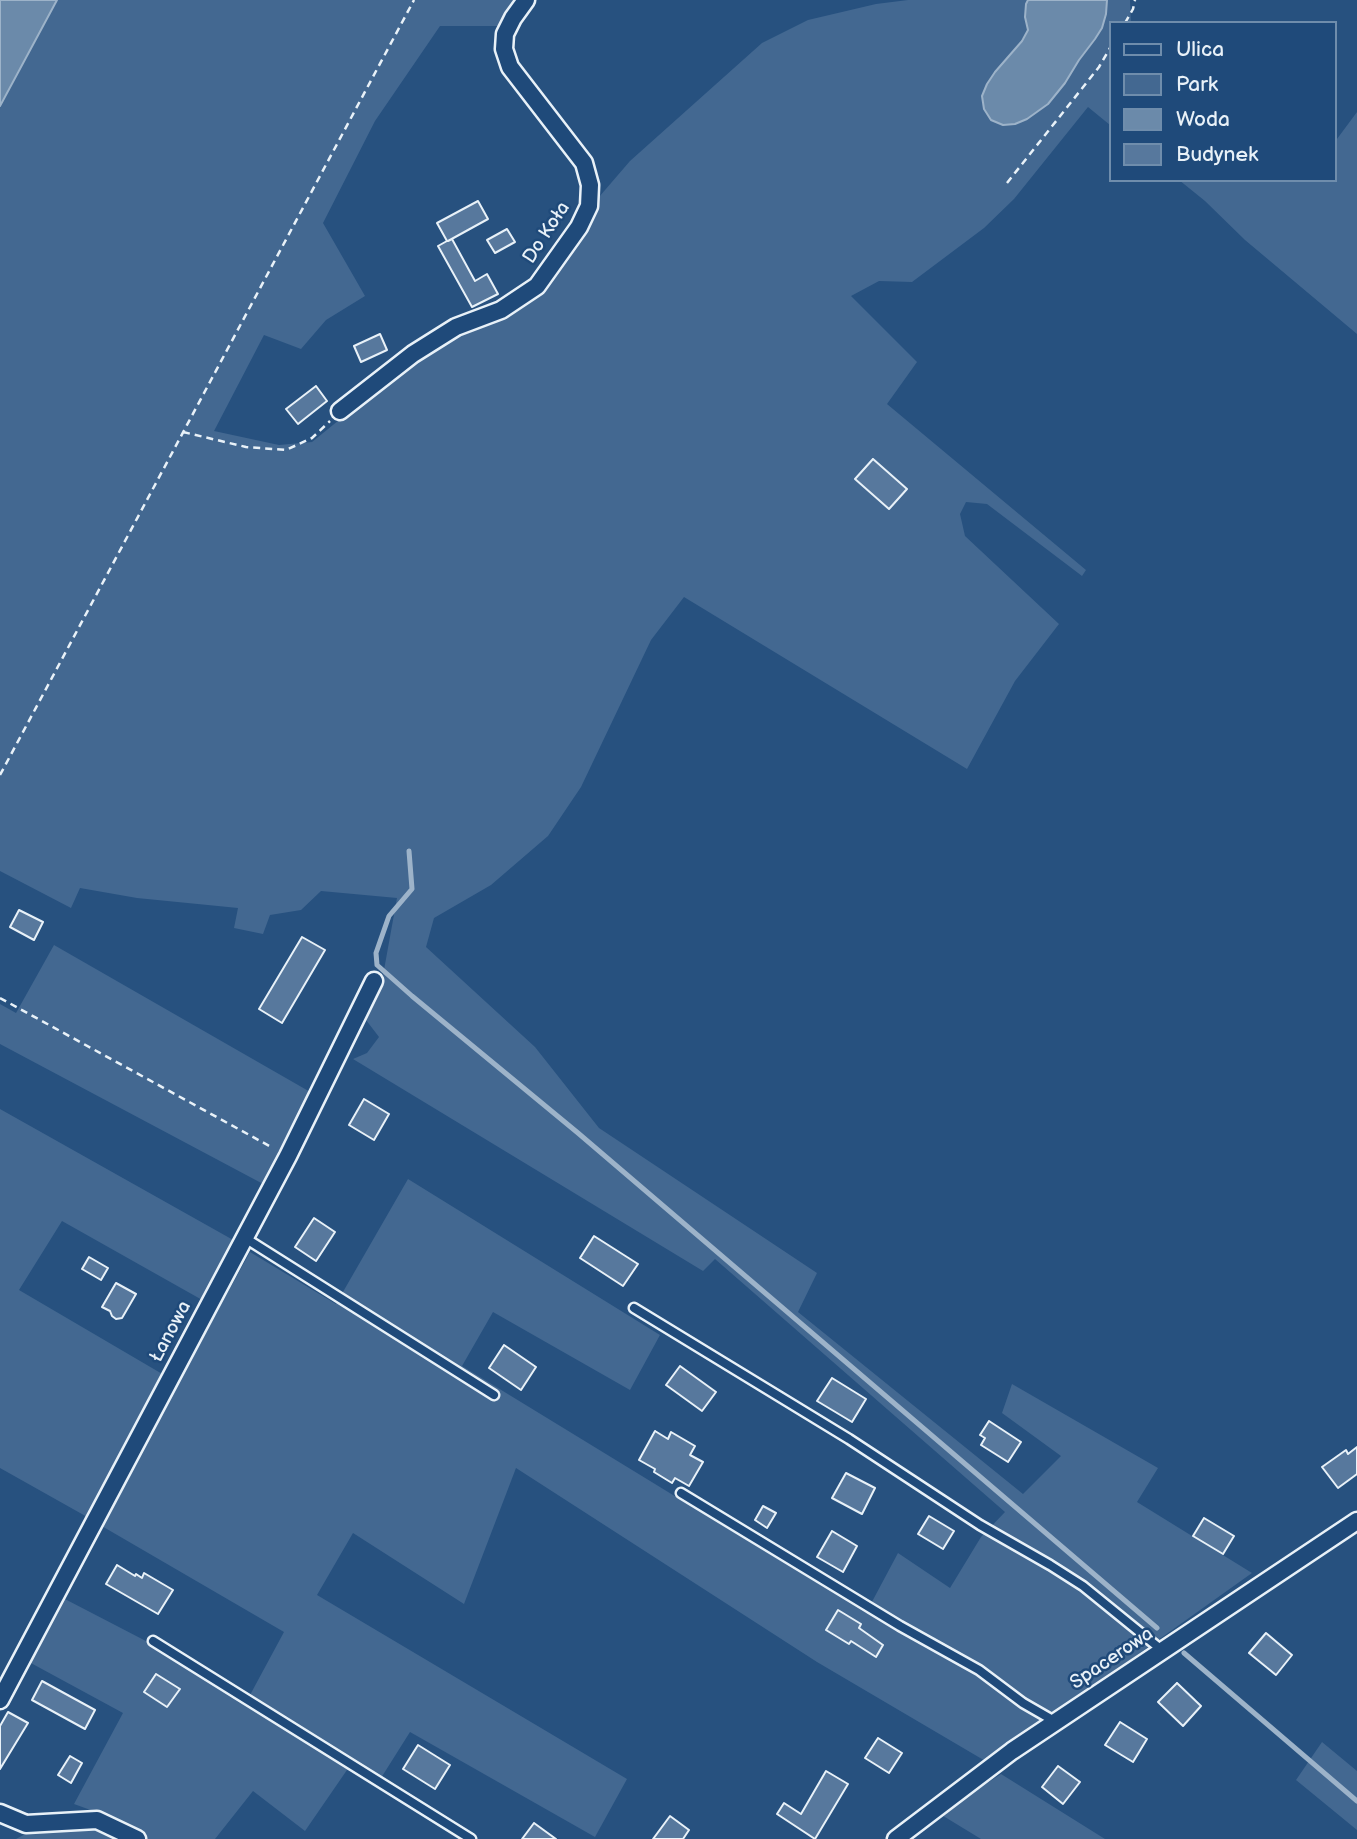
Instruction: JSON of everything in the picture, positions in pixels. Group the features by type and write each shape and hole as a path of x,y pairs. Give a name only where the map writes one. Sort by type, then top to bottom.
{"street":[{"name":"Do Koła","path":"340,411 413,354 456,327 501,310 537,286 579,227 589,206 590,185 584,163 510,67 504,49 505,34 526,0"},
{"name":"Łanowa","path":"0,1700 288,1156 374,981"},
{"name":"Spacerowa","path":"896,1839 1012,1752 1357,1521"},
{"path":"0,1813 26,1824 97,1820 137,1839"}],"lane":[{"path":"245,1238 494,1395"},
{"path":"634,1308 849,1439 980,1525 1050,1564 1083,1586 1163,1651"},
{"path":"681,1493 900,1626 979,1670 1023,1703 1056,1722"},
{"path":"153,1641 471,1839"}],"path":[{"path":"0,775 414,0"},
{"path":"1126,21 1135,0"},
{"path":"1007,183 1100,67 1108,52"},
{"path":"183,432 246,447 286,450 312,438 340,411"},
{"path":"0,998 288,1156"}],"green space":[{"path":"57,0 516,0 499,26 440,26 375,121 323,223 365,296 326,320 301,349 264,335 214,431 279,445 312,442 408,364 458,335 500,318 534,299 584,233 599,197 630,161 762,43 808,20 876,4 908,0 1028,0 1025,17 1029,30 987,84 1079,60 1095,39 1106,14 1107,0 1130,0 1131,21 1108,21 1108,123 1088,107 1014,199 984,228 912,282 879,281 851,296 917,362 887,404 1086,570 1082,576 987,504 966,502 960,514 965,536 1059,624 1015,681 967,769 684,597 651,640 581,787 548,836 491,885 434,918 426,947 535,1047 599,1128 817,1273 798,1312 1023,1494 1061,1456 1002,1413 1012,1384 1158,1468 1137,1502 1252,1573 987,1762 817,1662 516,1468 464,1604 353,1533 317,1595 627,1779 595,1837 410,1732 381,1778 347,1770 305,1831 253,1791 215,1839 143,1839 118,1820 74,1804 123,1713 29,1662 61,1597 250,1695 284,1632 100,1525 250,1252 336,1304 408,1179 660,1335 630,1390 493,1312 462,1366 866,1613 898,1553 950,1588 981,1537 1005,1512 715,1259 703,1271 353,1059 367,1053 379,1037 366,1020 382,981 397,898 321,891 301,910 270,915 263,934 234,928 238,908 137,898 80,888 71,908 0,871 0,106"},
{"path":"1357,112 1357,334 1245,240 1181,182 1336,182 1336,140"},
{"path":"54,945 312,1093 265,1185 0,1044 0,1004 16,1013"},
{"path":"0,1109 235,1241 204,1301 62,1221 19,1290 164,1375 89,1518 0,1468"},
{"path":"1322,1742 1357,1771 1357,1830 1296,1780"},
{"path":"1001,1774 1105,1839 981,1839 940,1814"},
{"path":"99,1825 130,1839 16,1839 29,1832 72,1830"}],"water":[{"path":"0,0 57,0 0,106"},
{"path":"1028,0 1107,0 1106,14 1095,39 1048,104 1027,119 1003,125 991,120 984,109 982,96 995,72 1028,30 1025,17"}],"building":[{"path":"478,201 488,219 448,241 452,239 475,281 487,274 498,294 472,307 438,246 447,241 437,223"},
{"path":"507,229 515,242 495,253 487,240"},
{"path":"380,334 387,350 361,362 354,346"},
{"path":"316,386 327,401 298,424 286,409"},
{"path":"873,459 907,489 889,509 855,479"},
{"path":"19,910 43,922 34,940 10,927"},
{"path":"302,937 325,950 282,1023 259,1009"},
{"path":"364,1099 389,1114 374,1140 349,1125"},
{"path":"314,1218 335,1232 316,1261 295,1247"},
{"path":"594,1236 638,1264 623,1286 580,1258"},
{"path":"89,1257 108,1268 101,1280 82,1269"},
{"path":"116,1283 136,1294 122,1318 116,1319 110,1311 102,1307"},
{"path":"504,1345 536,1367 521,1390 489,1368"},
{"path":"680,1366 716,1392 702,1411 666,1385"},
{"path":"832,1378 866,1399 852,1422 817,1401"},
{"path":"989,1421 1021,1442 1008,1462 981,1445 985,1438 980,1435"},
{"path":"655,1431 668,1439 671,1432 695,1446 690,1455 703,1462 689,1486 675,1478 672,1483 639,1460"},
{"path":"1357,1447 1357,1474 1338,1488 1322,1467 1346,1450 1348,1454"},
{"path":"846,1473 875,1488 862,1514 832,1498"},
{"path":"763,1506 776,1513 767,1528 755,1520"},
{"path":"929,1516 954,1531 943,1549 918,1534"},
{"path":"1204,1518 1234,1536 1223,1554 1193,1536"},
{"path":"832,1531 857,1546 843,1572 817,1557"},
{"path":"117,1565 135,1576 136,1574 142,1578 144,1573 173,1590 158,1614 106,1584"},
{"path":"838,1610 861,1624 859,1628 883,1645 876,1657 851,1641 849,1644 826,1630"},
{"path":"1266,1633 1292,1655 1276,1675 1249,1653"},
{"path":"156,1674 180,1689 167,1707 144,1692"},
{"path":"42,1681 95,1710 85,1729 32,1700"},
{"path":"1177,1683 1201,1706 1183,1726 1158,1702"},
{"path":"8,1712 28,1723 0,1769 0,1726"},
{"path":"1120,1722 1147,1739 1133,1762 1105,1745"},
{"path":"878,1738 902,1753 889,1773 865,1758"},
{"path":"418,1745 450,1765 435,1789 403,1769"},
{"path":"70,1756 82,1763 71,1783 58,1775"},
{"path":"1058,1766 1080,1782 1063,1804 1042,1787"},
{"path":"826,1771 848,1784 815,1839 777,1814 784,1803 801,1814"},
{"path":"670,1816 689,1830 683,1839 653,1839"},
{"path":"534,1823 556,1839 522,1839"}],"waterway":[{"path":"409,851 412,889 389,916 376,953 377,965 578,1133 1157,1628"},
{"path":"1184,1653 1357,1801"}]}
